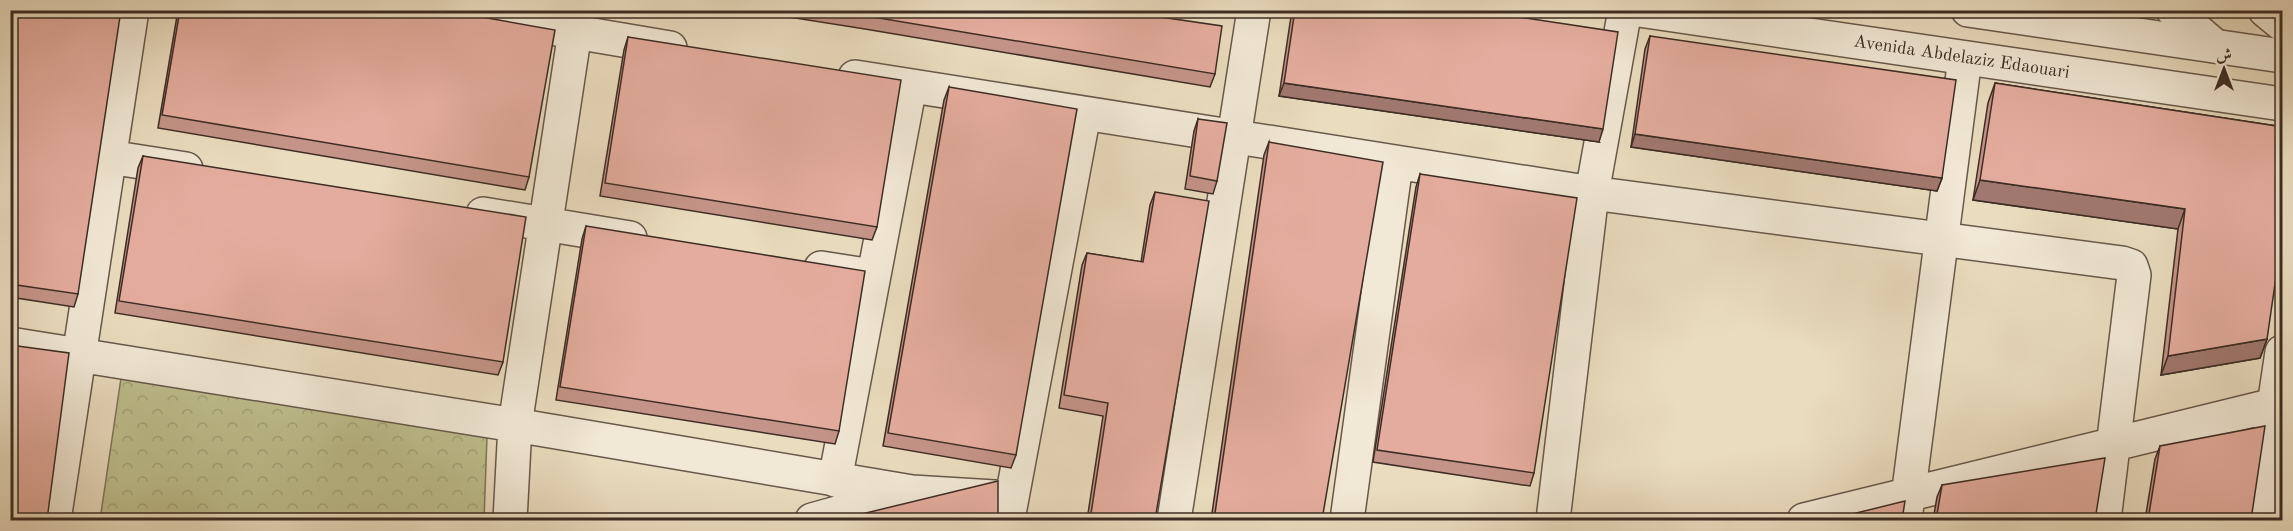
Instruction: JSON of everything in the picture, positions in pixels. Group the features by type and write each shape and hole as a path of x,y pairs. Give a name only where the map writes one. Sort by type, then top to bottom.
{"street":[{"path":"54,520 132,10"},
{"path":"444,10 577,21 702,53"},
{"path":"1174,520 1254,10"},
{"path":"1553,520 1592,193 1625,10"},
{"name":"Avenida Abdelaziz Edaouari","path":"1639,10 2283,104"},
{"path":"2173,10 2215,46"},
{"path":"1974,11 2215,46 2280,45 2265,10"},
{"path":"510,520 515,425 544,224 577,21"},
{"path":"2208,93 2215,46"},
{"path":"1906,508 1965,58"},
{"path":"829,73 1396,164 1592,193 2122,262 2131,266 2134,275 2104,520"},
{"path":"835,480 872,276 910,86"},
{"path":"10,344 515,425 1009,509 1084,114"},
{"path":"109,157 215,173"},
{"path":"1347,520 1396,164"},
{"path":"450,209 661,243"},
{"path":"790,263 872,276"},
{"path":"2257,520 2278,404 2283,352"},
{"path":"1804,520 1906,508 2115,444 2278,404"},
{"path":"812,520 912,492"}],"green space":[{"path":"121,378 487,436 484,520 100,520"}],"building":[{"path":"10,10 121,10 78,294 10,284"},
{"path":"180,10 442,10 555,30 529,177 162,115"},
{"path":"831,10 1148,10 1147,15 1222,26 1215,74"},
{"path":"1295,10 1472,10 1618,32 1603,129 1284,83"},
{"path":"1650,36 1956,80 1942,178 1635,134"},
{"path":"628,37 901,80 877,227 605,183"},
{"path":"1995,83 2283,127 2283,229 2267,339 2168,356 2185,209 1980,180"},
{"path":"949,87 1077,109 1016,455 888,433"},
{"path":"1198,119 1227,123 1217,181 1190,176"},
{"path":"1269,142 1383,162 1322,520 1214,520"},
{"path":"143,156 526,217 503,362 119,301"},
{"path":"1420,174 1577,198 1534,473 1377,450"},
{"path":"1155,192 1209,201 1155,520 1090,520 1108,403 1064,395 1087,253 1143,262"},
{"path":"586,226 865,271 839,431 560,387"},
{"path":"10,345 69,353 47,520 10,520"},
{"path":"2265,426 2251,520 2148,520 2160,446"},
{"path":"2105,458 2095,520 1936,520 1942,485"},
{"path":"998,481 998,519 837,520"},
{"path":"1905,501 1902,520 1828,520"}]}
